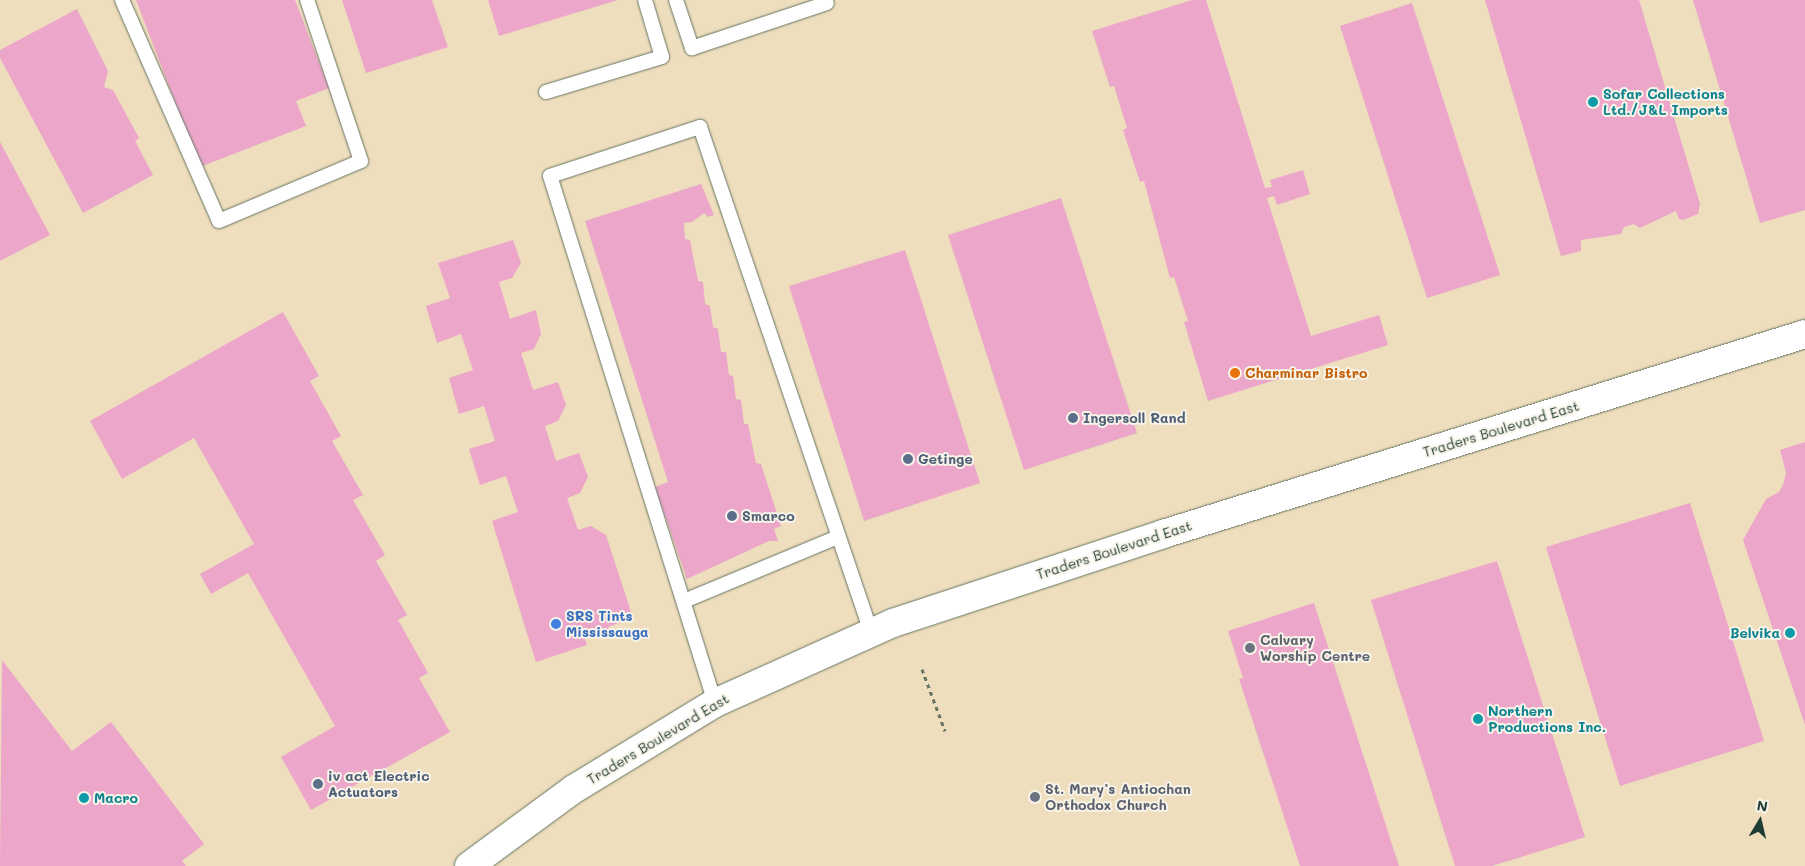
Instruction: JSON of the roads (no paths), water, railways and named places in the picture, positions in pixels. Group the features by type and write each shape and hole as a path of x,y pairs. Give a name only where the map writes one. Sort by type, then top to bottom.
{"street":[{"name":"Traders Boulevard East","path":"469,866 574,789 715,703 871,632 1163,534 1805,334"}],"lane":[{"path":"122,0 219,221 361,161 308,0"},
{"path":"546,92 662,57 645,0"},
{"path":"676,0 692,48 827,3"},
{"path":"715,703 550,176 700,128 871,632"},
{"path":"684,601 838,537"}],"place":[{"name":"Sofar Collections Ltd./J&L Imports","path":"1593,102"},
{"name":"Charminar Bistro","path":"1235,373"},
{"name":"Ingersoll Rand","path":"1073,418"},
{"name":"Getinge","path":"908,459"},
{"name":"Smarco","path":"732,516"},
{"name":"SRS Tints Mississauga","path":"556,624"},
{"name":"Belvika","path":"1790,633"},
{"name":"Calvary Worship Centre","path":"1250,648"},
{"name":"Northern Productions Inc.","path":"1478,719"},
{"name":"iv act Electric Actuators","path":"318,784"},
{"name":"St. Mary’s Antiochan Orthodox Church","path":"1035,797"},
{"name":"Macro","path":"84,798"}]}
